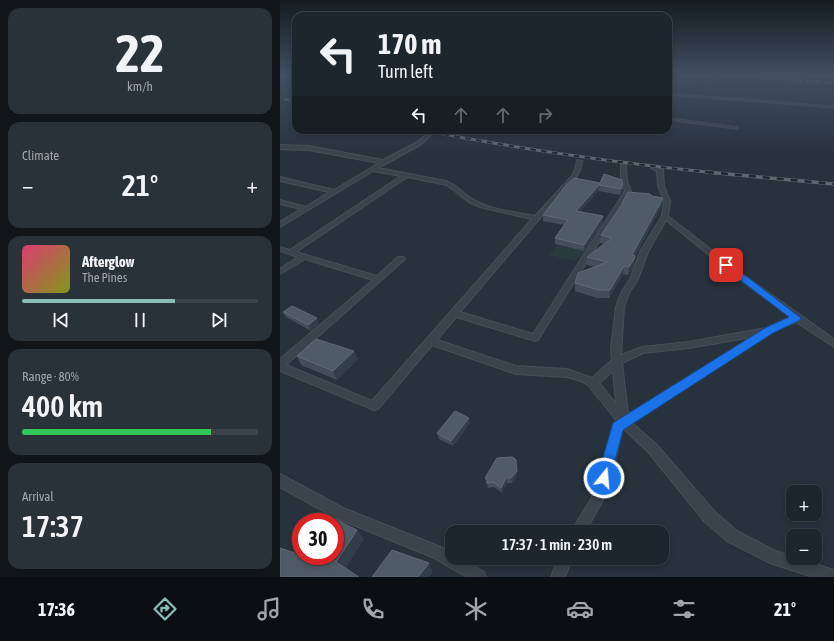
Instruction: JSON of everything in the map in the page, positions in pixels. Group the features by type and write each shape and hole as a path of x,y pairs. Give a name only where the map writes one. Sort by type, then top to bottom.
{"street":[{"path":"280,225 384,162 418,144 431,134"},
{"path":"280,146 309,148 384,162"},
{"path":"401,259 280,366 374,406 537,218 578,173 579,161"},
{"path":"454,313 535,338 628,191 624,182 623,165"},
{"path":"624,422 616,348 620,307 625,293 634,279 644,252 665,216 667,201 661,186 660,170 654,168"},
{"path":"373,169 452,184 463,196 476,204 537,218"},
{"path":"291,252 405,176"},
{"path":"280,179 335,192"},
{"path":"280,202 307,209"},
{"path":"665,216 726,265 796,318 834,344"},
{"path":"280,249 379,279"},
{"path":"280,272 304,256"},
{"path":"582,525 596,502 608,466 618,426 687,384 769,330 796,318"},
{"path":"593,383 617,361 642,350 689,345 769,330"},
{"path":"431,341 516,370 567,373 584,378 593,383 624,422 653,449 709,516 732,536 770,556 834,577"},
{"path":"280,480 315,501 336,511 434,551 468,568 479,577"},
{"path":"558,577 562,565"}],"lane":[{"path":"756,101 834,107"},
{"path":"672,120 737,128"}],"path":[{"path":"482,134 486,138 484,142"}],"shaded area":[{"path":"558,244 584,251 583,255 575,261 549,255"}],"building":[{"path":"604,174 622,180 623,184 621,189 599,185 576,211 603,216 584,245 555,238 568,220 543,215 567,184 574,178 600,183"},
{"path":"628,192 650,194 652,196 663,198 632,255 635,256 634,259 629,267 624,266 610,290 598,290 575,283 578,273 608,262 587,257 612,238 601,235 623,203"},
{"path":"292,306 317,318 308,325 283,312"},
{"path":"316,339 354,351 333,371 297,356"},
{"path":"455,411 469,418 451,441 437,433"},
{"path":"513,457 516,460 517,471 511,478 506,478 501,488 493,482 487,483 488,480 485,478 497,458"},
{"path":"344,524 357,530 344,550"},
{"path":"280,548 292,552 292,565 341,565 359,577 280,577"},
{"path":"392,550 429,563 418,577 372,577"}],"railway":[{"path":"444,134 568,155 716,173"},
{"path":"707,172 834,184"}],"route":[{"path":"604,478 618,426 687,384 769,330 796,318 726,265"}]}
